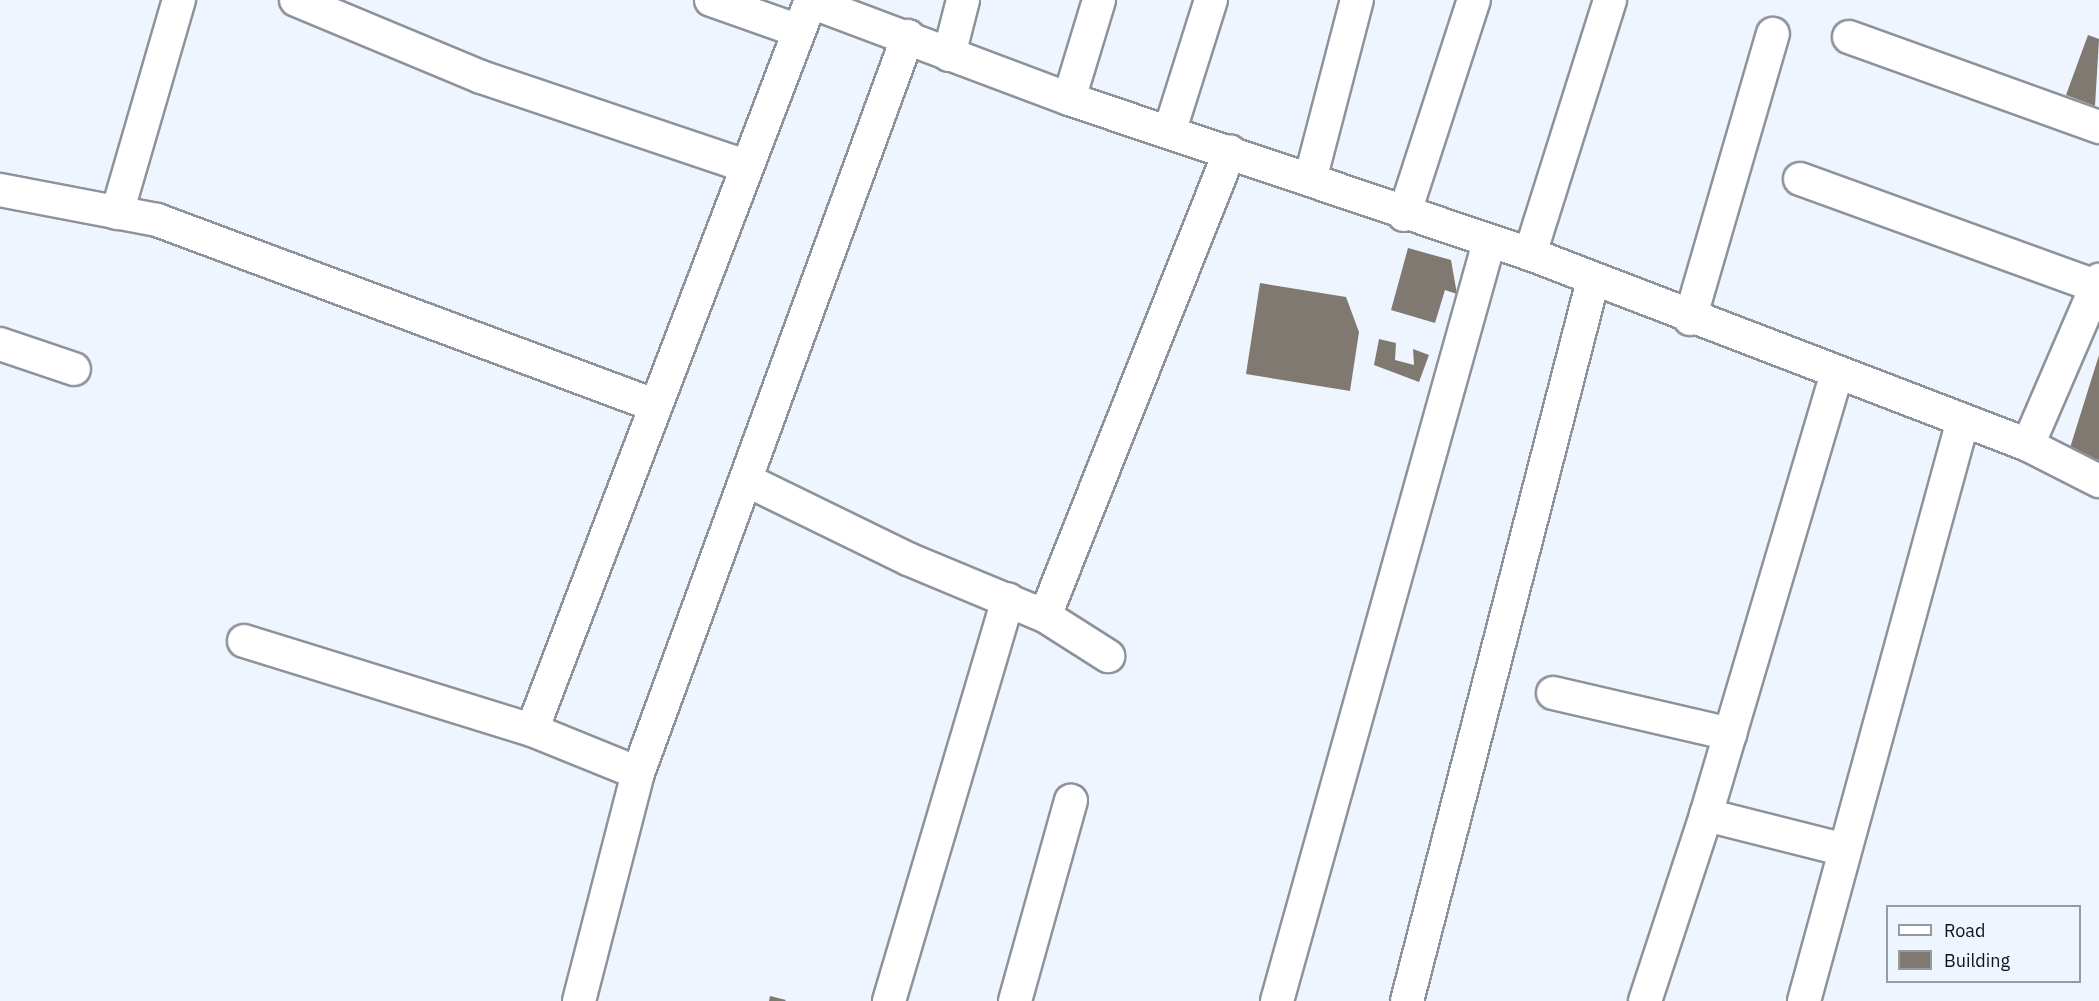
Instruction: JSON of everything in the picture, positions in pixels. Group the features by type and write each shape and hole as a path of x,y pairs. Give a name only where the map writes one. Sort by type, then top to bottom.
{"street":[{"path":"117,213 179,0"},
{"path":"296,0 481,77 746,166"},
{"path":"711,0 800,31"},
{"path":"949,55 963,0"},
{"path":"1070,99 1099,0"},
{"path":"1170,130 1211,0"},
{"path":"1310,180 1357,0"},
{"path":"1404,215 1474,0"},
{"path":"1530,254 1610,0"},
{"path":"532,730 654,405 811,1 1070,99 1170,130 1404,215 1530,254 1690,319 2028,445 2099,482"},
{"path":"1690,319 1773,34"},
{"path":"579,1001 638,773 908,36"},
{"path":"1849,37 2099,127"},
{"path":"1045,616 1230,151"},
{"path":"1800,179 2098,283 2028,445"},
{"path":"0,190 157,220 654,405"},
{"path":"1277,1001 1489,242"},
{"path":"1407,1001 1593,280"},
{"path":"0,344 74,369"},
{"path":"1645,1001 1706,815 1837,373"},
{"path":"1804,1001 1963,420"},
{"path":"746,480 1045,616 1108,656"},
{"path":"889,1001 1008,599"},
{"path":"244,641 532,730 638,773"},
{"path":"1552,693 1730,734"},
{"path":"1015,1001 1071,801"},
{"path":"1706,815 1845,850"}],"building":[{"path":"2088,35 2099,39 2095,106 2066,95"},
{"path":"1408,248 1451,260 1457,294 1445,290 1435,323 1391,310"},
{"path":"1260,283 1346,297 1359,332 1350,391 1246,374"},
{"path":"1379,339 1396,343 1395,360 1414,365 1413,349 1429,355 1419,382 1374,365"},
{"path":"2099,355 2099,460 2069,451"},
{"path":"770,996 786,1000 769,1001"}]}
